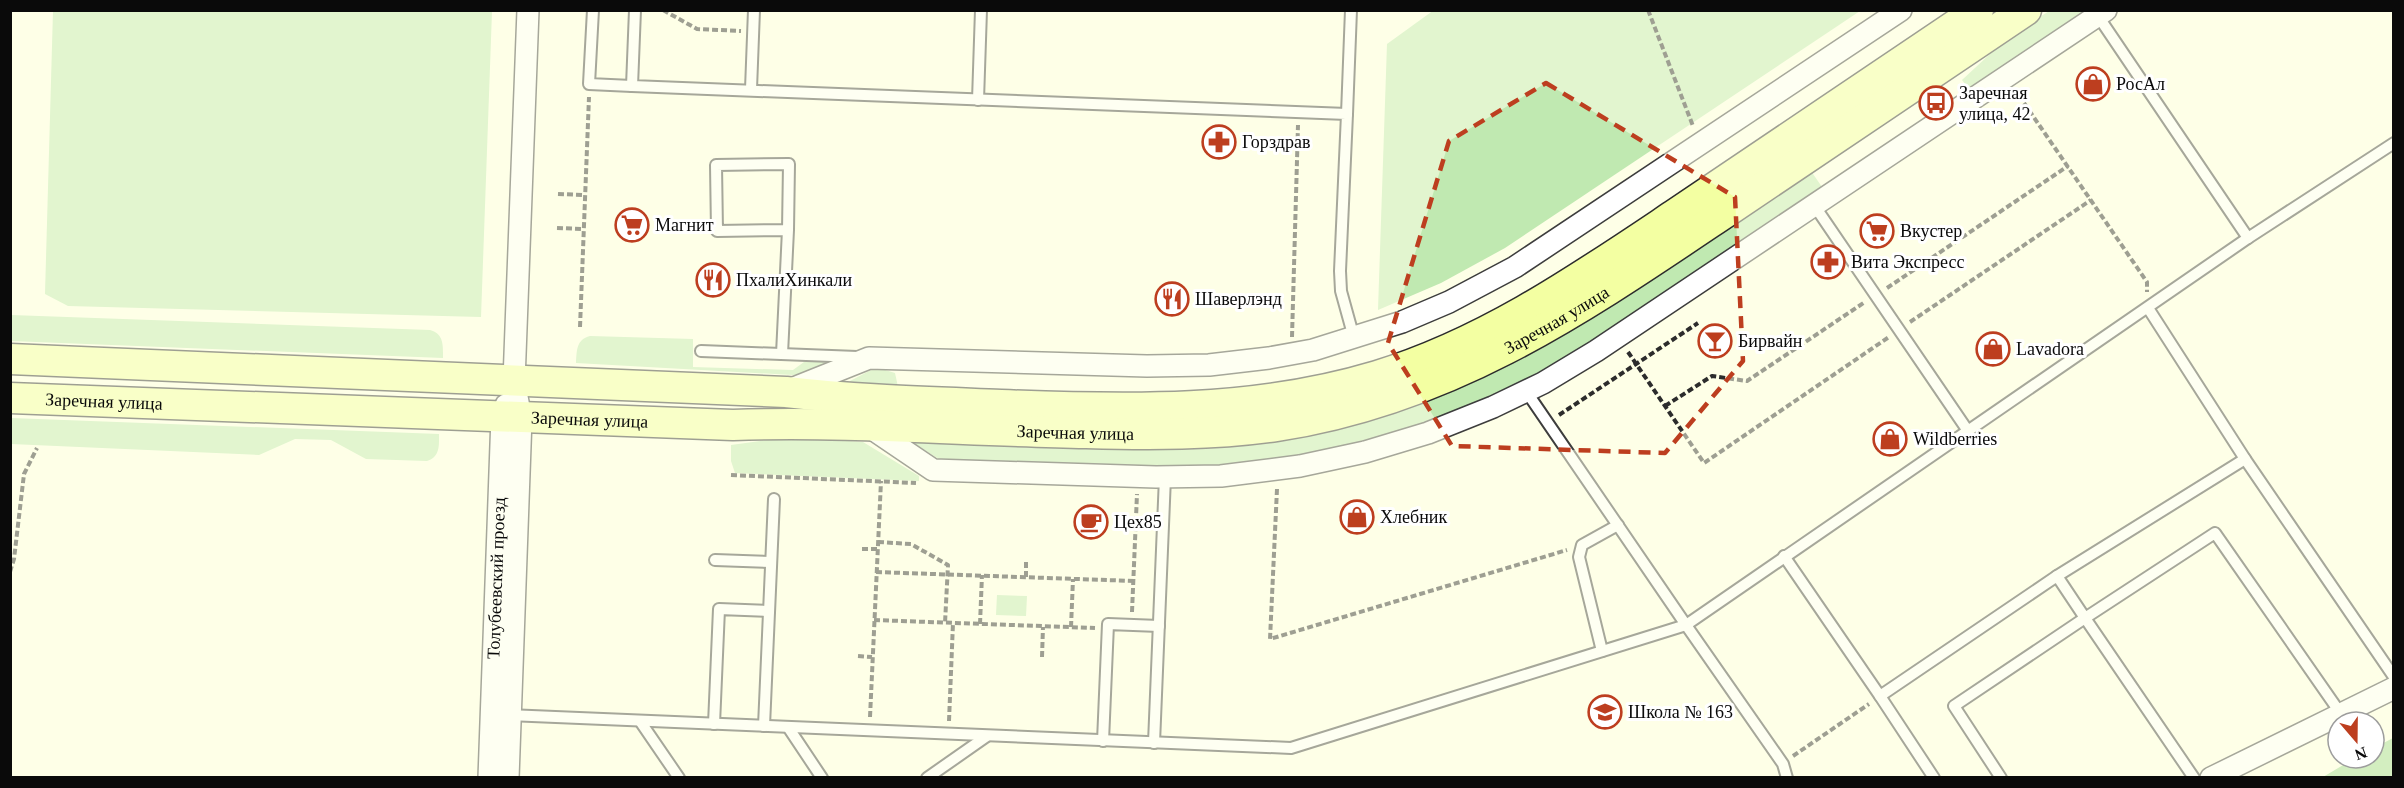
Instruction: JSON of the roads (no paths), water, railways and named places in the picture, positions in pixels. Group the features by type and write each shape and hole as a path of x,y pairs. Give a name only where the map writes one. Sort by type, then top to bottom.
{"street":[{"name":"Толубеевский проезд","path":"508,777 501,715 528,10"},
{"path":"786,392 869,358 1147,366 1209,365 1313,350 1402,322 1449,302 1515,267 1901,10"},
{"name":"Заречная улица","path":"10,359 786,392 844,399 1150,409 1219,406 1272,400 1377,376 1423,360 1509,320 1558,291 1978,10"},
{"name":"Заречная улица","path":"10,398 512,418 733,425 792,423 1139,435 1221,432 1277,426 1330,415 1431,385 1522,342 1679,244 2026,10"},
{"path":"868,426 933,470 1165,477 1221,476 1300,466 1365,452 1428,433 1526,391 1596,351 2102,13"},
{"path":"2349,710 2394,688"},
{"name":"Толубеевский проезд","path":"489,777 501,715"},
{"path":"2211,777 2326,721"}],"lane":[{"path":"593,10 589,84 1347,114"},
{"path":"633,86 635,10"},
{"path":"751,89 754,10"},
{"path":"978,100 981,10"},
{"path":"1351,10 1340,270 1341,291 1354,338"},
{"path":"2102,13 2248,238"},
{"path":"501,715 1292,748 1686,625 2248,238 2394,143"},
{"path":"782,354 788,230 789,164 716,165 717,231 788,230"},
{"path":"1814,205 1968,431"},
{"path":"2148,308 2245,459 2394,677"},
{"path":"701,351 869,358"},
{"path":"1526,391 1783,764 1787,777"},
{"path":"1880,696 2057,576 2245,459"},
{"path":"1154,743 1165,477"},
{"path":"764,726 774,499"},
{"path":"1602,651 1579,557 1582,545 1617,525"},
{"path":"2001,777 1954,706 2215,533 2338,710"},
{"path":"1784,556 1934,777"},
{"path":"714,560 771,562"},
{"path":"2057,576 2194,777"},
{"path":"714,724 719,609 769,611"},
{"path":"1103,741 1108,624 1159,626"},
{"path":"640,721 679,777"},
{"path":"788,727 822,777"},
{"path":"927,777 987,736"}],"place":[{"name":"РосАл","path":"2093,84"},
{"name":"Заречная улица, 42","path":"1936,103"},
{"name":"Горздрав","path":"1219,142"},
{"name":"Магнит","path":"632,225"},
{"name":"Вкустер","path":"1877,231"},
{"name":"Вита Экспресс","path":"1828,262"},
{"name":"ПхалиХинкали","path":"713,280"},
{"name":"Шаверлэнд","path":"1172,299"},
{"name":"Бирвайн","path":"1715,341"},
{"name":"Lavadora","path":"1993,349"},
{"name":"Wildberries","path":"1890,439"},
{"name":"Хлебник","path":"1357,517"},
{"name":"Цех85","path":"1091,522"},
{"name":"Школа № 163","path":"1605,712"}]}
